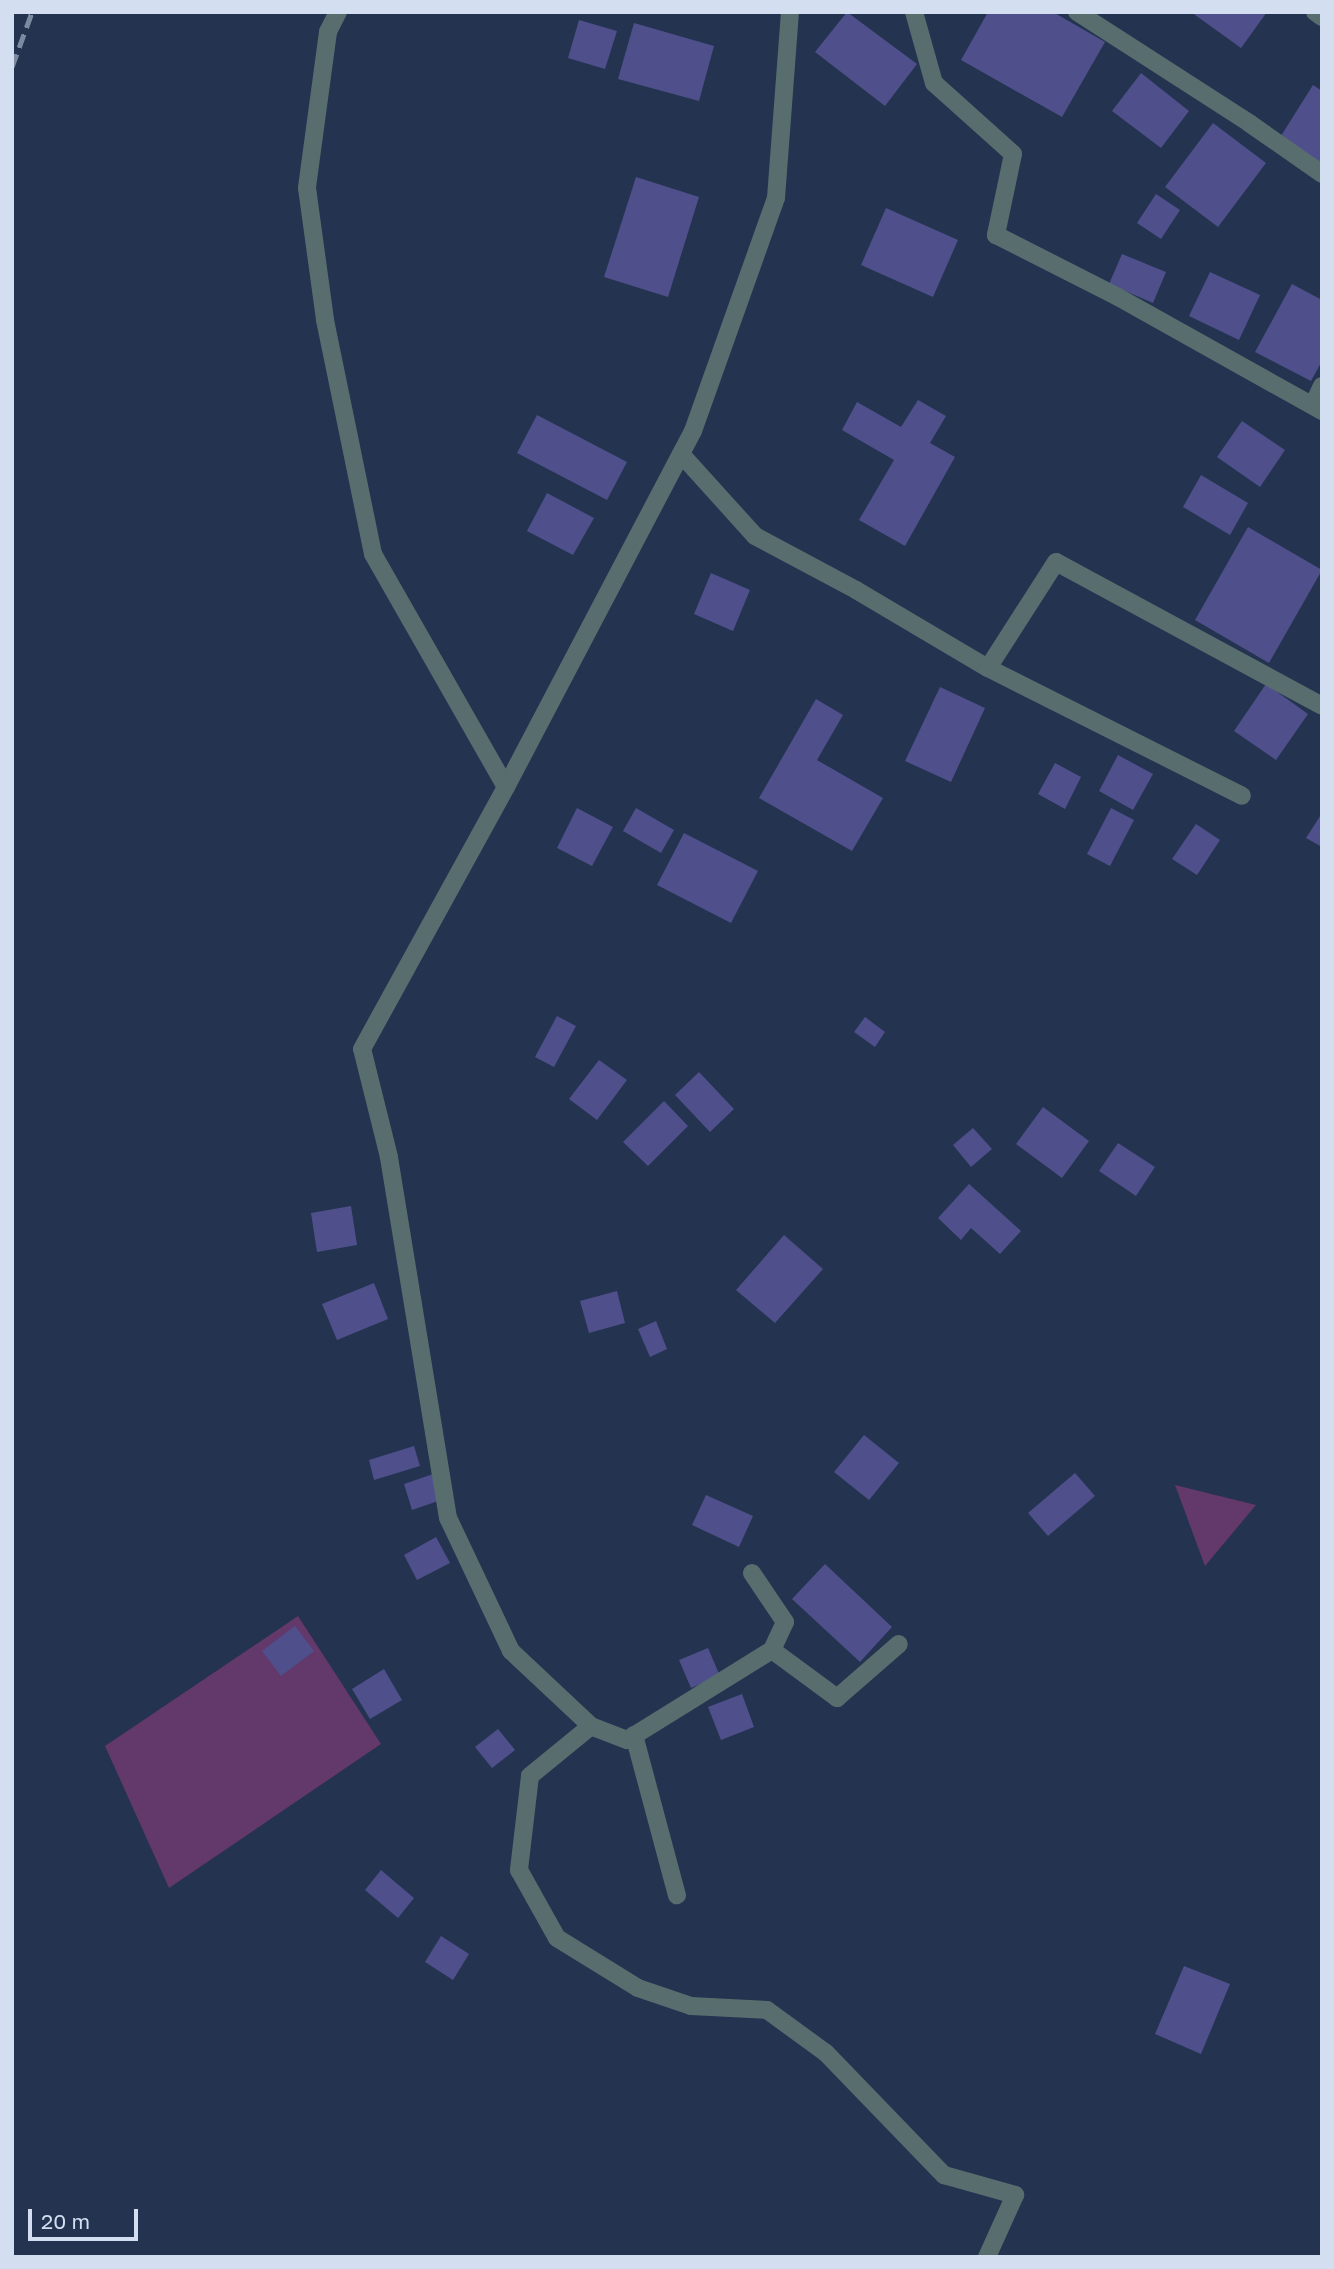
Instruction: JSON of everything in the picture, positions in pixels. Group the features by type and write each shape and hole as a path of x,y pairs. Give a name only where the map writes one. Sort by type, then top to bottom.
{"street":[{"path":"338,12 328,32 307,188 325,320 373,554 506,787"},
{"path":"752,1573 785,1622 772,1650 626,1740 591,1726 511,1651 448,1518 389,1157 362,1049 506,787 693,431 776,198 790,12"},
{"path":"915,12 934,83 1013,154 996,235 1118,297 1317,408 1322,386"},
{"path":"1077,12 1250,123 1322,174"},
{"path":"1315,12 1322,17"},
{"path":"681,454 755,536 856,590 988,668 1242,796"},
{"path":"988,668 1056,562 1322,706"},
{"path":"772,1650 837,1698 899,1644"},
{"path":"591,1726 530,1776 519,1870 557,1938 638,1988 691,2006 767,2010 826,2053 944,2175 1015,2195 987,2257"},
{"path":"634,1735 677,1895"}],"shaded area":[{"path":"1175,1485 1256,1505 1205,1566"},
{"path":"298,1616 381,1744 169,1888 105,1746"}],"building":[{"path":"847,12 917,64 885,106 815,52"},
{"path":"988,12 1053,12 1105,42 1062,117 961,60"},
{"path":"1191,12 1267,12 1241,48"},
{"path":"579,20 617,31 605,69 568,58"},
{"path":"634,23 714,46 699,101 618,79"},
{"path":"1141,73 1189,111 1161,148 1112,111"},
{"path":"1313,85 1322,91 1322,158 1319,163 1279,139"},
{"path":"1213,123 1266,163 1218,227 1165,187"},
{"path":"636,177 699,197 668,297 604,277"},
{"path":"1156,194 1180,210 1161,239 1137,223"},
{"path":"886,208 958,240 933,297 861,265"},
{"path":"1122,254 1166,272 1153,303 1109,284"},
{"path":"1210,272 1260,295 1239,340 1189,316"},
{"path":"1292,284 1322,300 1322,361 1311,381 1255,352"},
{"path":"918,400 946,416 930,443 955,457 905,546 859,520 894,460 842,430 857,402 901,427"},
{"path":"537,415 627,462 607,500 517,453"},
{"path":"1242,421 1285,450 1260,487 1217,457"},
{"path":"1201,475 1248,503 1230,535 1183,507"},
{"path":"547,493 594,518 573,555 527,531"},
{"path":"1248,527 1322,570 1269,663 1195,620"},
{"path":"711,573 750,590 733,631 694,614"},
{"path":"1266,684 1308,714 1276,760 1234,731"},
{"path":"940,687 985,708 951,782 905,761"},
{"path":"816,699 843,715 817,760 883,798 852,851 759,798"},
{"path":"1118,755 1153,774 1133,810 1099,791"},
{"path":"1055,763 1081,777 1065,809 1038,794"},
{"path":"577,808 613,827 592,866 557,848"},
{"path":"636,808 674,830 661,853 623,831"},
{"path":"1111,808 1134,820 1110,866 1087,854"},
{"path":"1322,813 1322,847 1306,838"},
{"path":"1196,824 1220,840 1197,875 1172,859"},
{"path":"684,833 758,871 731,923 657,885"},
{"path":"557,1016 576,1026 554,1067 535,1057"},
{"path":"865,1017 885,1032 875,1047 854,1032"},
{"path":"599,1060 627,1080 597,1120 569,1099"},
{"path":"699,1072 734,1109 710,1132 675,1095"},
{"path":"664,1101 688,1126 648,1166 623,1142"},
{"path":"1043,1107 1089,1141 1062,1178 1016,1144"},
{"path":"973,1128 992,1149 971,1167 953,1145"},
{"path":"1118,1143 1155,1167 1136,1196 1099,1171"},
{"path":"969,1184 1021,1231 1000,1254 971,1228 961,1240 938,1218"},
{"path":"351,1206 357,1245 317,1252 311,1213"},
{"path":"784,1235 823,1269 775,1323 736,1290"},
{"path":"374,1283 388,1319 337,1340 322,1304"},
{"path":"617,1291 625,1323 589,1333 580,1301"},
{"path":"656,1321 667,1349 650,1357 638,1329"},
{"path":"864,1435 899,1463 869,1500 834,1472"},
{"path":"414,1446 420,1466 374,1480 369,1460"},
{"path":"436,1473 444,1499 412,1510 404,1484"},
{"path":"1075,1473 1095,1496 1048,1536 1028,1513"},
{"path":"706,1495 753,1516 739,1547 692,1525"},
{"path":"436,1537 450,1563 417,1580 404,1555"},
{"path":"825,1564 892,1627 860,1662 792,1599"},
{"path":"295,1626 314,1651 281,1676 262,1651"},
{"path":"708,1648 720,1676 691,1688 679,1660"},
{"path":"384,1669 402,1700 370,1719 352,1689"},
{"path":"742,1694 754,1727 721,1740 708,1707"},
{"path":"498,1729 515,1750 492,1768 475,1747"},
{"path":"381,1870 414,1898 398,1918 365,1890"},
{"path":"441,1936 469,1954 453,1980 425,1962"},
{"path":"1184,1966 1230,1984 1201,2054 1155,2034"}],"railway":[{"path":"12,67 32,12"}]}
